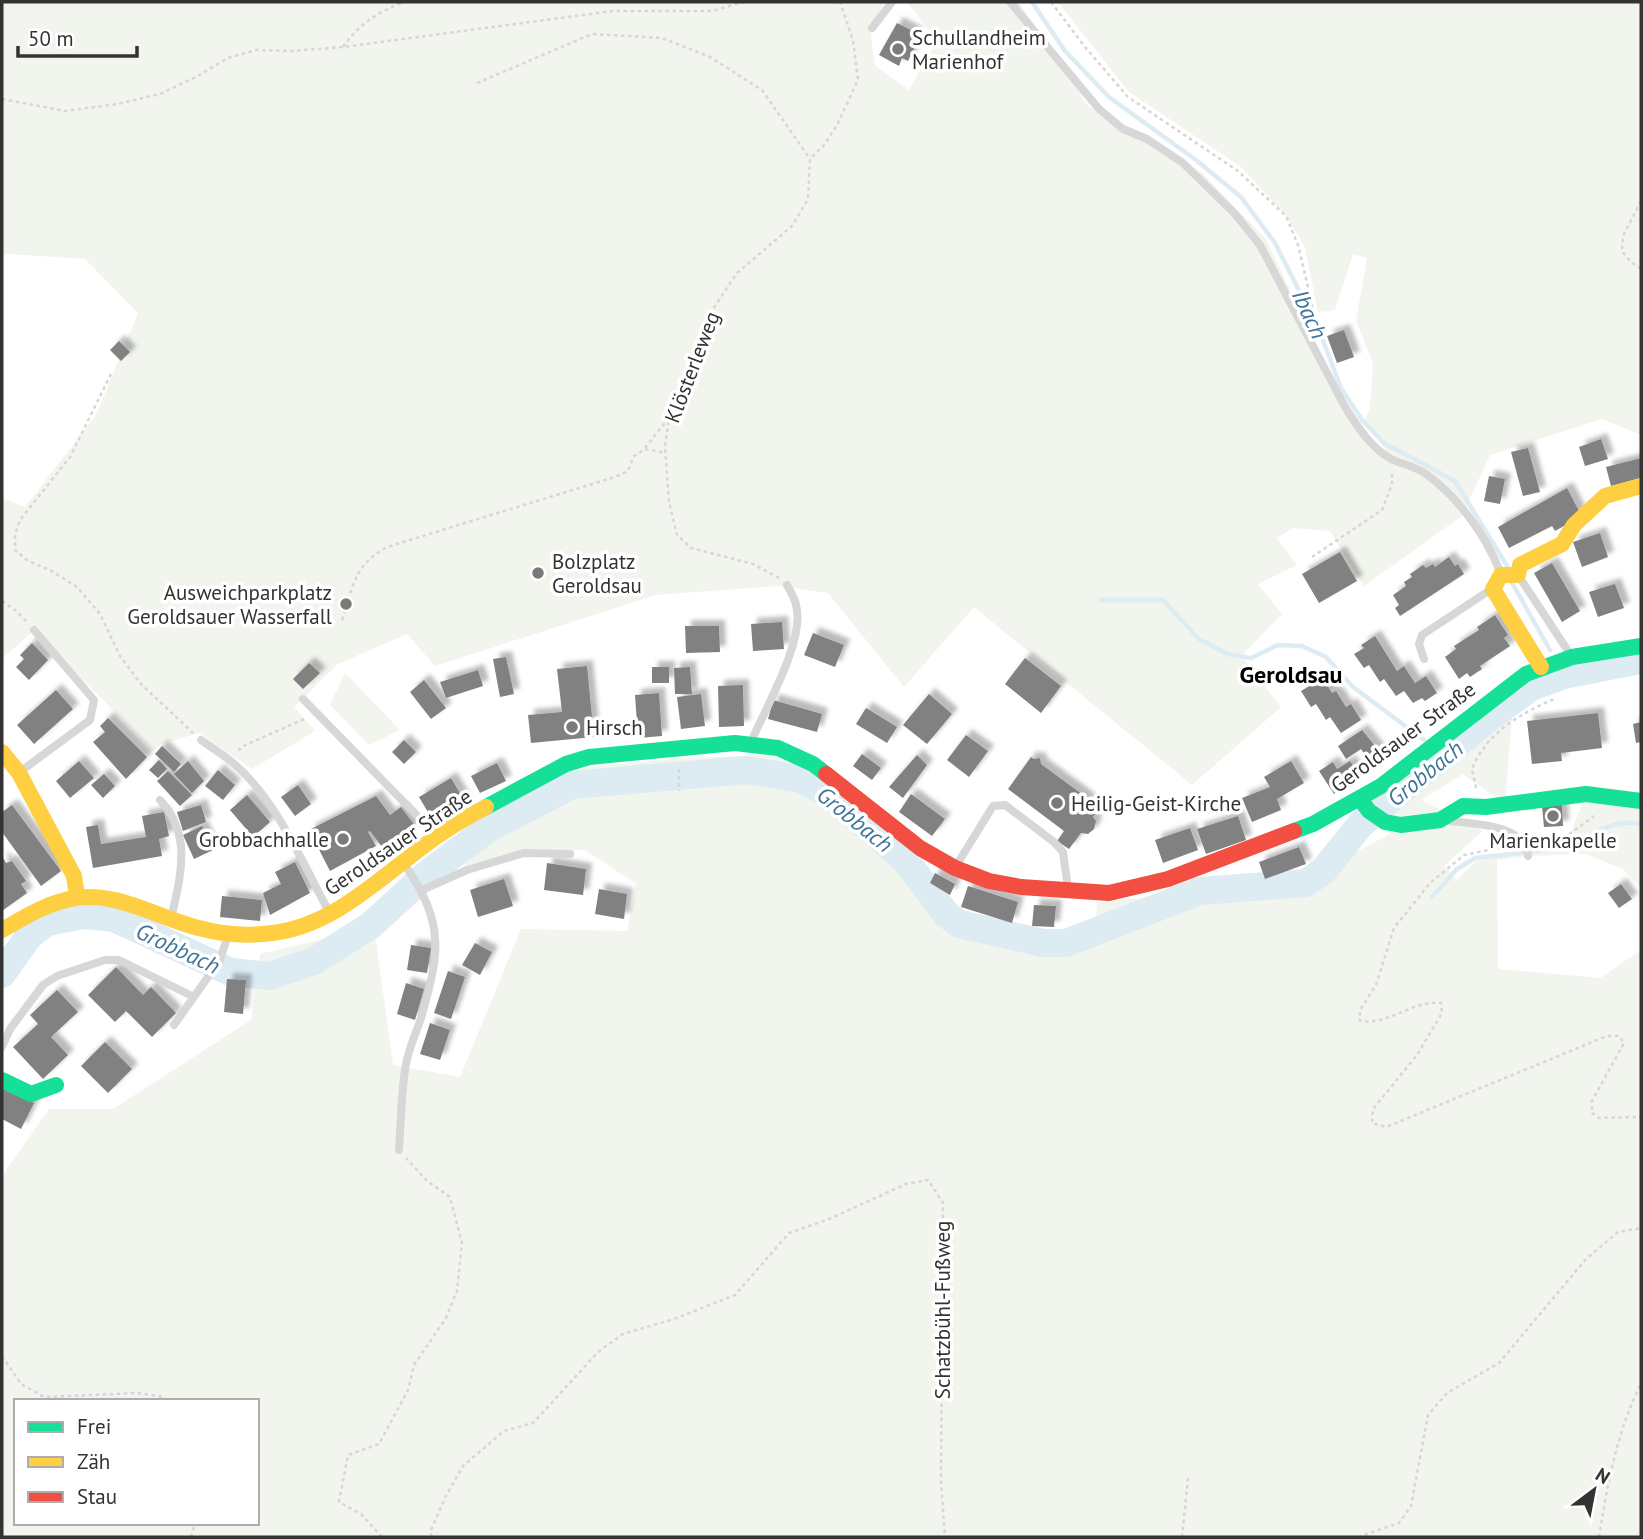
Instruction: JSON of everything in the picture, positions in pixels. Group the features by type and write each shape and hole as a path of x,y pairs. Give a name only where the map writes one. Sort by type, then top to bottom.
{"main road":[{"path":"1541,667 1506,577 1520,565 1562,544 1574,525 1605,496 1641,486"},
{"name":"Geroldsauer Straße","path":"2,930 29,912 77,896 108,898 228,935 294,928 330,914 407,868 437,836 578,760 607,755 750,743 792,753 813,764 920,848 955,868 989,881 1021,887 1109,893 1168,879 1364,805 1381,786 1512,683 1541,667 1572,657 1641,646"},
{"path":"2,752 19,773 74,876 77,896"},
{"path":"1364,805 1385,822 1401,825 1440,820 1463,806 1486,807 1586,793 1641,801"},
{"path":"2,1080 31,1094 56,1085"}],"lane":[{"path":"872,28 891,2"},
{"path":"1010,2 1099,109 1124,130 1147,139 1183,163 1235,214 1260,246 1345,407 1373,444 1392,459 1409,464 1448,491 1469,518 1506,577 1572,657"},
{"path":"1424,659 1419,644 1422,635 1506,577"},
{"path":"750,743 796,637 797,606 787,585"},
{"path":"19,773 90,720 94,700 34,630"},
{"path":"303,699 437,836"},
{"path":"201,740 233,762 259,790 286,830 330,914"},
{"path":"160,800 174,815 183,863 172,918"},
{"path":"955,868 993,806 1005,805 1054,842 1063,852 1069,892"},
{"path":"1440,820 1497,827 1520,838 1527,850"},
{"path":"422,890 467,870 524,853 570,854"},
{"path":"399,1150 406,1063 421,1019 436,958 434,924 422,890 407,868"},
{"path":"174,1025 220,960 228,935"},
{"path":"2,1046 10,1029 43,985 69,971 104,960 119,960 194,997"}],"path":[{"path":"344,47 353,33 383,9 404,2"},
{"path":"2,99 65,111 117,104 160,94 228,58 256,50 292,51 344,47 613,10 712,11 744,2"},
{"path":"477,83 592,34 662,38 710,57 762,90 810,159 825,144 837,125 858,80 853,40 839,2"},
{"path":"1051,2 1128,97 1238,170 1286,216 1298,245 1312,320"},
{"name":"Klösterleweg","path":"787,585 775,575 752,564 691,548 677,535 668,502 665,453 669,418 707,318 737,274 792,226 808,199 810,159"},
{"path":"1641,201 1623,236 1622,251 1641,269"},
{"path":"111,374 70,457 20,520 15,534 15,550 27,561 50,570 76,587 100,614 120,656 141,684 201,740"},
{"path":"342,620 357,574 369,557 387,547 628,471 634,456 645,449 669,418"},
{"path":"645,449 665,453"},
{"path":"1312,557 1382,510 1392,484 1392,459"},
{"path":"2,601 34,630"},
{"path":"1486,807 1476,788 1472,769 1476,757 1487,741 1510,723 1532,708 1554,699"},
{"path":"233,762 241,747 304,719 312,708"},
{"path":"679,768 679,791"},
{"path":"1597,813 1584,825 1552,843 1527,850 1499,846 1464,855 1430,883 1395,928 1376,985 1360,1010 1360,1021 1375,1023 1429,1002 1441,1003 1443,1013 1417,1055 1373,1109 1372,1123 1386,1127 1607,1035 1619,1037 1624,1043 1592,1101 1592,1113 1599,1118 1641,1118"},
{"path":"382,1537 361,1514 339,1502 348,1455 379,1444 397,1412 408,1390 414,1365 446,1318 457,1291 462,1243 450,1197 427,1181 399,1150"},
{"name":"Schatzbühl-Fußweg","path":"431,1537 431,1530 446,1496 463,1466 504,1431 533,1423 598,1352 623,1334 674,1320 735,1295 789,1233 829,1219 906,1184 928,1180 943,1203 942,1482 945,1537"},
{"path":"1358,1537 1399,1523 1411,1506 1428,1415 1447,1393 1499,1363 1586,1259 1618,1232 1641,1228"},
{"path":"2,1356 21,1384 44,1397 137,1393 166,1399"},
{"path":"1599,1537 1606,1490 1630,1406 1641,1384"},
{"path":"1182,1537 1188,1478"}],"shaded area":[{"path":"2,2 885,2 870,27 875,66 909,90 937,40 907,2 1019,2 1088,106 1201,172 1266,239 1345,407 1360,429 1390,457 1365,420 1370,407 1373,363 1356,321 1367,258 1353,254 1335,310 1318,312 1305,247 1286,216 1241,167 1129,92 1058,2 1641,2 1641,435 1602,419 1490,455 1462,516 1364,586 1330,531 1293,528 1277,538 1297,565 1258,584 1282,614 1241,656 1281,707 1192,785 974,607 904,687 828,593 778,586 656,595 435,666 407,634 338,664 294,707 315,731 252,769 199,733 161,744 153,751 34,630 2,659 2,498 25,507 96,415 138,313 85,259 9,254 2,256"},
{"path":"345,673 400,730 369,745 330,705"},
{"path":"1514,690 1505,804 1463,774 1421,800 1483,831 1444,866 1457,880 1477,860 1568,849 1570,834 1586,794 1641,801 1641,888 1623,869 1586,854 1497,860 1498,969 1600,978 1641,950 1641,1537 2,1537 2,1176 49,1109 113,1109 251,1020 260,954 374,927 393,1065 460,1077 521,929 627,931 636,884 585,850 524,853 467,870 460,853 532,809 575,769 681,758 771,755 812,775 915,862 930,887 959,918 1060,938 1096,927 1097,902 1165,896 1209,885 1303,880 1390,834 1380,796"}],"building":[{"name":"Schullandheim Marienhof","path":"897,23 917,33 913,41 917,43 908,61 902,58 899,66 879,55"},
{"path":"1344,330 1354,357 1337,363 1327,336"},
{"path":"119,341 130,352 121,361 110,350"},
{"path":"1601,439 1608,459 1585,466 1579,447"},
{"path":"1528,448 1540,492 1523,496 1511,452"},
{"path":"1641,458 1641,478 1611,486 1606,467"},
{"path":"1489,476 1505,479 1500,504 1484,501"},
{"path":"1567,488 1579,511 1573,521 1555,531 1552,526 1509,548 1498,527"},
{"path":"1600,533 1608,557 1582,567 1573,542"},
{"path":"1340,552 1357,581 1319,603 1302,574"},
{"path":"1449,557 1455,566 1458,564 1464,574 1400,616 1395,608 1399,605 1393,595 1406,586 1404,582 1412,577 1410,574 1423,565 1426,568 1433,564 1435,567"},
{"path":"1552,563 1580,611 1562,622 1534,573"},
{"path":"1615,584 1624,608 1598,617 1589,592"},
{"path":"1495,615 1508,635 1504,638 1510,646 1480,666 1482,669 1470,677 1467,673 1459,679 1445,657 1456,649 1454,646 1479,630 1477,627"},
{"path":"782,622 784,649 753,651 751,624"},
{"path":"685,626 719,626 720,652 686,653"},
{"path":"813,633 844,645 835,667 804,655"},
{"path":"1375,636 1397,671 1404,666 1415,683 1426,676 1437,693 1425,701 1422,698 1413,703 1404,691 1396,696 1384,679 1380,682 1369,665 1364,668 1354,654 1364,648 1361,645"},
{"path":"32,643 48,660 29,680 16,667 24,659 20,655"},
{"path":"506,657 514,694 500,697 493,659"},
{"path":"1025,658 1061,686 1041,713 1005,684"},
{"path":"309,663 320,673 303,689 293,679"},
{"path":"587,666 594,737 531,743 528,715 562,712 557,669"},
{"path":"652,667 669,667 669,683 652,683"},
{"path":"690,667 692,694 675,694 674,668"},
{"path":"478,670 483,686 446,698 440,682"},
{"path":"1323,678 1332,693 1336,691 1346,707 1351,704 1361,720 1341,733 1330,717 1326,720 1316,704 1311,707 1301,691"},
{"path":"424,680 446,708 431,719 410,692"},
{"path":"743,685 744,726 719,727 718,686"},
{"path":"56,690 73,709 34,744 17,725"},
{"path":"659,693 662,736 638,738 635,695"},
{"path":"701,694 705,726 681,729 677,697"},
{"path":"929,694 952,714 927,744 903,725"},
{"path":"773,700 822,714 817,732 768,719"},
{"path":"866,708 897,727 887,743 856,724"},
{"path":"1598,713 1602,748 1561,753 1562,761 1532,764 1527,721"},
{"path":"108,718 147,757 126,779 93,742 105,732 100,726"},
{"path":"1641,722 1641,742 1636,743 1633,724"},
{"path":"1362,730 1380,752 1368,760 1361,749 1346,759 1338,746"},
{"path":"966,735 988,751 969,777 947,760"},
{"path":"404,740 416,752 404,764 392,752"},
{"path":"162,746 181,764 174,772 155,754"},
{"path":"862,754 881,768 872,780 853,766"},
{"path":"917,755 927,765 903,798 889,787"},
{"name":"Heilig-Geist-Kirche","path":"1031,757 1040,758 1041,764 1090,800 1085,806 1095,814 1094,829 1088,834 1081,833 1069,849 1057,841 1064,831 1008,789"},
{"path":"159,760 167,769 158,778 149,770"},
{"path":"79,761 94,778 70,798 56,781"},
{"path":"188,761 204,781 192,793 174,774"},
{"path":"1291,761 1304,783 1277,799 1281,810 1252,822 1242,798 1270,787 1264,777"},
{"path":"1350,761 1360,776 1334,794 1319,771 1333,762 1337,769"},
{"path":"497,763 506,781 480,793 471,776"},
{"path":"218,770 235,785 223,800 205,786"},
{"path":"168,771 192,795 180,806 157,781"},
{"path":"104,774 115,786 103,798 91,785"},
{"path":"451,778 464,800 432,819 419,797"},
{"path":"298,785 311,804 295,816 281,797"},
{"path":"911,794 945,819 932,836 899,812"},
{"path":"247,795 270,822 253,837 230,810"},
{"name":"Grobbachhalle","path":"376,796 390,815 401,807 416,827 385,851 370,831 368,832 376,846 330,871 309,830"},
{"path":"12,805 61,871 41,886 2,832 2,812"},
{"path":"201,805 206,822 183,831 177,812"},
{"name":"Marienkapelle","path":"1562,805 1563,826 1544,827 1542,806"},
{"path":"164,812 169,836 159,839 162,856 93,868 86,827 98,825 101,844 146,837 142,816"},
{"path":"1238,816 1246,840 1206,854 1197,829"},
{"path":"202,826 213,850 194,859 183,835"},
{"path":"1190,828 1198,850 1163,863 1155,840"},
{"path":"1299,847 1306,864 1265,879 1259,862"},
{"path":"2,856 6,863 12,861 26,881 21,884 27,893 2,911"},
{"path":"295,862 310,893 270,915 263,893 281,884 275,872"},
{"path":"547,863 586,869 583,895 544,890"},
{"path":"935,873 955,884 950,895 930,883"},
{"path":"504,879 513,906 478,917 470,890"},
{"path":"1621,884 1632,899 1619,908 1608,893"},
{"path":"968,886 1018,902 1012,923 961,907"},
{"path":"599,889 627,894 624,919 595,914"},
{"path":"222,896 262,900 260,921 220,917"},
{"path":"1034,905 1056,906 1054,927 1032,926"},
{"path":"475,943 492,952 480,975 462,965"},
{"path":"411,945 431,948 427,973 407,970"},
{"path":"116,967 143,995 151,987 176,1013 152,1037 126,1011 115,1022 88,995"},
{"path":"448,971 465,977 451,1019 434,1013"},
{"path":"227,979 246,980 243,1014 224,1012"},
{"path":"406,983 424,989 415,1020 397,1014"},
{"path":"57,990 78,1012 51,1037 68,1055 43,1079 13,1047 38,1024 30,1015"},
{"path":"430,1023 450,1030 440,1060 420,1054"},
{"path":"105,1042 132,1069 108,1093 81,1066"},
{"path":"2,1087 34,1103 21,1129 2,1119"}],"waterway":[{"name":"Ibach","path":"1032,2 1065,51 1109,97 1196,160 1241,197 1275,243 1319,330 1341,388 1362,420 1384,443 1455,481 1509,569"},
{"name":"Ibach","path":"1511,581 1550,650"},
{"path":"1101,600 1163,600 1199,639 1228,654 1251,658 1278,645 1302,646 1326,657 1353,687 1424,740"},
{"name":"Grobbach","path":"2,974 29,936 47,922 84,915 114,918 231,972 270,976 314,961 370,926 427,874 489,828 572,785 746,770 801,779 832,796 906,861 946,914 959,924 1043,943 1066,943 1200,891 1306,883 1324,870 1361,824 1485,721 1531,687 1564,675 1641,660"},
{"path":"1432,897 1457,869 1475,858 1572,847 1606,827 1626,823 1641,824"}],"traffic: fast":[{"path":"1294,831 1313,824 1381,786 1526,674 1572,657 1641,646"},
{"path":"486,807 566,764 589,757 735,743 778,748 813,764 826,774"},
{"path":"1360,799 1369,811 1385,822 1401,825 1440,820 1463,806 1486,807 1586,794 1641,801"},
{"path":"2,1080 31,1094 56,1085"}],"traffic: slow":[{"path":"1541,667 1493,589 1501,575 1518,575 1520,565 1562,544 1574,525 1605,496 1641,486"},
{"path":"2,752 19,773 74,876 77,896"},
{"path":"2,930 55,903 91,897 124,902 187,925 220,933 272,933 295,928 339,909 436,837 486,807"}],"traffic: jam":[{"path":"826,774 920,848 955,868 989,881 1021,887 1109,893 1168,879 1294,831"}],"place":[{"name":"Schullandheim Marienhof","path":"898,49"},
{"name":"Bolzplatz Geroldsau","path":"538,573"},
{"name":"Ausweichparkplatz Geroldsauer Wasserfall","path":"346,604"},
{"name":"Hirsch","path":"572,727"},
{"name":"Heilig-Geist-Kirche","path":"1057,803"},
{"name":"Marienkapelle","path":"1553,816"},
{"name":"Grobbachhalle","path":"343,839"}],"district":[{"name":"Geroldsau","path":"1291,674"}]}
